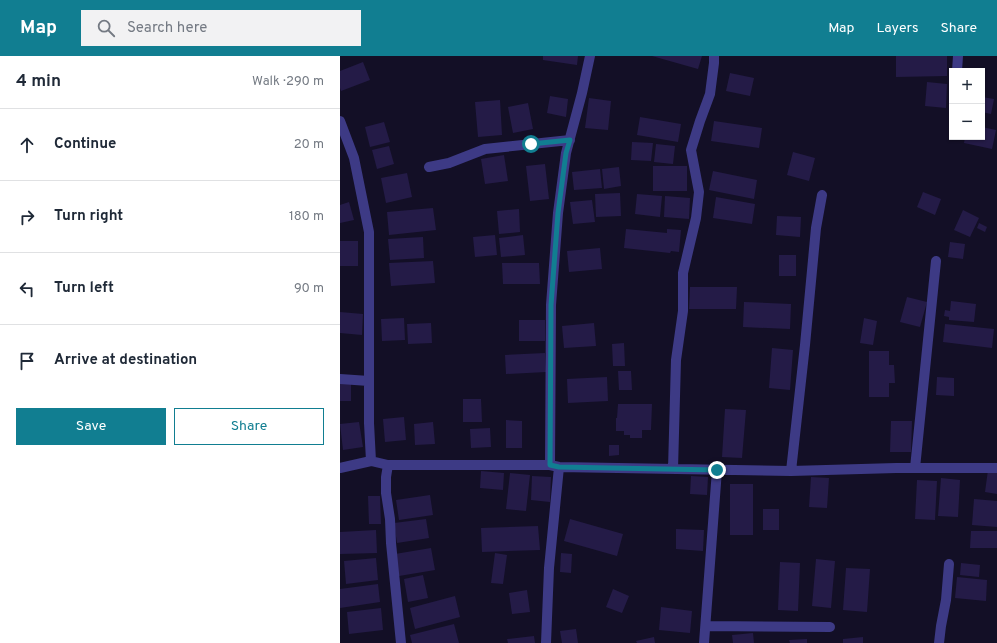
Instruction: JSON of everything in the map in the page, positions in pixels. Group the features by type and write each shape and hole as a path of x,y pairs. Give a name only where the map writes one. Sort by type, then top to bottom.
{"street":[{"path":"546,643 554,466 551,305 558,213 566,153 590,56"},
{"path":"673,469 676,360 683,311 683,273 696,218 699,192 691,150 710,94 714,56"},
{"path":"957,68 958,56"},
{"path":"340,121 354,158 369,232 369,423 371,461"},
{"path":"429,166 450,163 485,149 570,140"},
{"path":"791,471 816,228 822,195"},
{"path":"915,468 936,261"},
{"path":"340,379 369,381"},
{"path":"340,468 371,461 388,465 554,466 791,471 997,468"},
{"path":"388,465 386,476 386,493 390,519 391,544 401,643"},
{"path":"704,643 717,470"},
{"path":"939,643 940,626 946,600 949,564"},
{"path":"706,626 830,627"}],"building":[{"path":"543,56 578,56 577,65 543,60"},
{"path":"652,56 702,56 698,69"},
{"path":"896,56 947,56 947,76 896,77"},
{"path":"363,62 370,80 341,91 340,71"},
{"path":"730,73 754,78 750,96 726,91"},
{"path":"927,82 947,84 946,108 925,106"},
{"path":"550,96 568,99 566,117 547,113"},
{"path":"589,98 611,101 608,130 585,128"},
{"path":"985,98 994,99 991,114 985,113"},
{"path":"500,100 502,135 478,137 475,102"},
{"path":"528,103 533,129 513,133 508,107"},
{"path":"640,117 681,124 678,142 637,135"},
{"path":"714,121 762,128 759,148 711,141"},
{"path":"384,122 390,142 370,147 365,127"},
{"path":"985,128 996,130 992,149 964,143 964,140 985,140"},
{"path":"632,142 653,143 651,161 631,160"},
{"path":"656,144 675,146 673,164 654,162"},
{"path":"389,146 394,164 377,169 372,150"},
{"path":"793,152 815,158 809,181 787,175"},
{"path":"504,155 508,181 485,184 481,159"},
{"path":"545,164 549,199 530,201 526,166"},
{"path":"653,166 687,166 687,191 653,191"},
{"path":"619,167 621,186 604,189 602,169"},
{"path":"600,169 602,188 574,190 572,172"},
{"path":"713,171 757,180 754,199 709,190"},
{"path":"407,173 412,197 386,203 381,178"},
{"path":"923,192 941,199 935,215 917,207"},
{"path":"620,193 621,216 596,217 595,194"},
{"path":"637,194 662,196 660,217 635,214"},
{"path":"665,196 690,198 689,219 664,217"},
{"path":"716,197 755,204 752,224 713,218"},
{"path":"592,200 595,222 573,224 570,202"},
{"path":"349,202 354,220 340,223 340,205"},
{"path":"433,208 436,230 389,235 387,212"},
{"path":"519,209 520,232 499,234 497,211"},
{"path":"963,210 979,218 970,237 954,230"},
{"path":"777,216 801,217 800,237 776,235"},
{"path":"979,223 987,227 985,232 977,228"},
{"path":"626,229 667,233 667,229 681,230 679,252 671,251 670,253 624,248"},
{"path":"495,235 497,255 475,257 473,237"},
{"path":"523,235 525,255 501,257 499,238"},
{"path":"423,237 424,258 390,260 388,239"},
{"path":"340,241 358,241 358,266 340,266"},
{"path":"950,242 965,244 963,259 948,257"},
{"path":"600,248 602,269 569,272 567,251"},
{"path":"779,255 796,255 796,276 779,276"},
{"path":"433,261 435,283 391,286 389,263"},
{"path":"502,263 539,263 540,284 503,284"},
{"path":"690,287 737,287 736,309 689,309"},
{"path":"907,297 927,302 920,327 900,322"},
{"path":"951,301 976,304 974,322 949,320 949,317 944,316 945,310 950,311"},
{"path":"744,302 791,304 790,329 743,327"},
{"path":"340,312 363,314 362,335 340,333"},
{"path":"404,318 405,340 382,341 381,319"},
{"path":"864,318 877,321 873,345 860,343"},
{"path":"519,320 545,320 545,341 519,341"},
{"path":"431,323 432,343 408,344 407,324"},
{"path":"594,323 596,346 564,348 562,326"},
{"path":"945,324 994,329 992,348 943,342"},
{"path":"624,343 625,366 613,366 612,344"},
{"path":"772,348 793,350 790,390 769,388"},
{"path":"869,351 889,351 889,365 894,365 895,383 889,383 889,397 869,397"},
{"path":"545,353 546,372 506,374 505,355"},
{"path":"618,371 631,371 632,390 619,390"},
{"path":"607,377 608,401 568,403 567,379"},
{"path":"937,377 954,378 954,396 936,395"},
{"path":"340,382 351,382 351,401 340,401"},
{"path":"463,399 481,399 482,422 463,422"},
{"path":"618,404 652,404 651,430 642,430 642,438 630,438 630,435 624,435 624,431 616,431"},
{"path":"725,409 746,410 742,458 722,457"},
{"path":"404,417 406,440 385,442 383,419"},
{"path":"506,420 522,421 522,448 506,448"},
{"path":"891,421 912,421 911,452 890,452"},
{"path":"359,422 363,447 343,450 340,424"},
{"path":"433,422 435,444 415,445 414,424"},
{"path":"490,428 491,447 471,448 470,429"},
{"path":"609,445 619,445 619,455 609,456"},
{"path":"988,470 997,471 997,494 985,492"},
{"path":"481,471 504,473 503,490 480,488"},
{"path":"510,473 530,475 526,511 506,509"},
{"path":"532,476 551,477 550,502 531,500"},
{"path":"691,476 708,477 707,495 690,494"},
{"path":"811,477 829,478 827,508 809,507"},
{"path":"941,478 960,480 958,517 938,516"},
{"path":"917,480 937,481 935,520 915,519"},
{"path":"730,484 753,484 753,535 730,535"},
{"path":"430,495 433,515 399,520 396,500"},
{"path":"368,496 380,496 381,524 369,524"},
{"path":"974,499 997,501 997,527 972,525"},
{"path":"763,509 779,509 779,530 763,530"},
{"path":"426,519 429,538 397,543 394,523"},
{"path":"570,519 623,534 617,556 564,541"},
{"path":"538,526 540,550 482,552 481,528"},
{"path":"676,529 704,530 703,551 676,549"},
{"path":"376,530 377,553 340,554 340,532"},
{"path":"971,531 997,531 997,548 970,548"},
{"path":"431,548 435,570 399,576 395,554"},
{"path":"495,553 507,555 503,584 491,583"},
{"path":"561,553 572,554 571,573 560,572"},
{"path":"376,558 378,580 346,584 344,561"},
{"path":"816,559 835,561 831,608 812,606"},
{"path":"780,562 800,563 798,611 778,610"},
{"path":"961,563 980,565 979,577 960,575"},
{"path":"846,568 870,569 867,612 843,610"},
{"path":"423,575 428,598 408,602 404,579"},
{"path":"957,577 987,580 986,601 955,598"},
{"path":"378,584 380,602 340,608 340,589"},
{"path":"613,589 629,596 622,613 606,607"},
{"path":"527,590 530,612 512,614 509,593"},
{"path":"455,596 460,617 415,629 410,608"},
{"path":"661,607 692,611 690,633 659,630"},
{"path":"381,608 383,630 349,634 347,612"},
{"path":"454,624 459,643 412,643 410,635"},
{"path":"576,629 578,643 562,643 560,631"},
{"path":"753,633 754,643 733,643 732,635"},
{"path":"534,636 535,643 508,643 507,639"},
{"path":"654,637 655,643 637,643 636,641"},
{"path":"863,637 863,643 843,643 843,639"},
{"path":"807,639 807,643 790,643 789,640"}],"route":[{"path":"531,144 570,140 566,153 558,213 551,305 550,465 559,467 717,470"}]}
